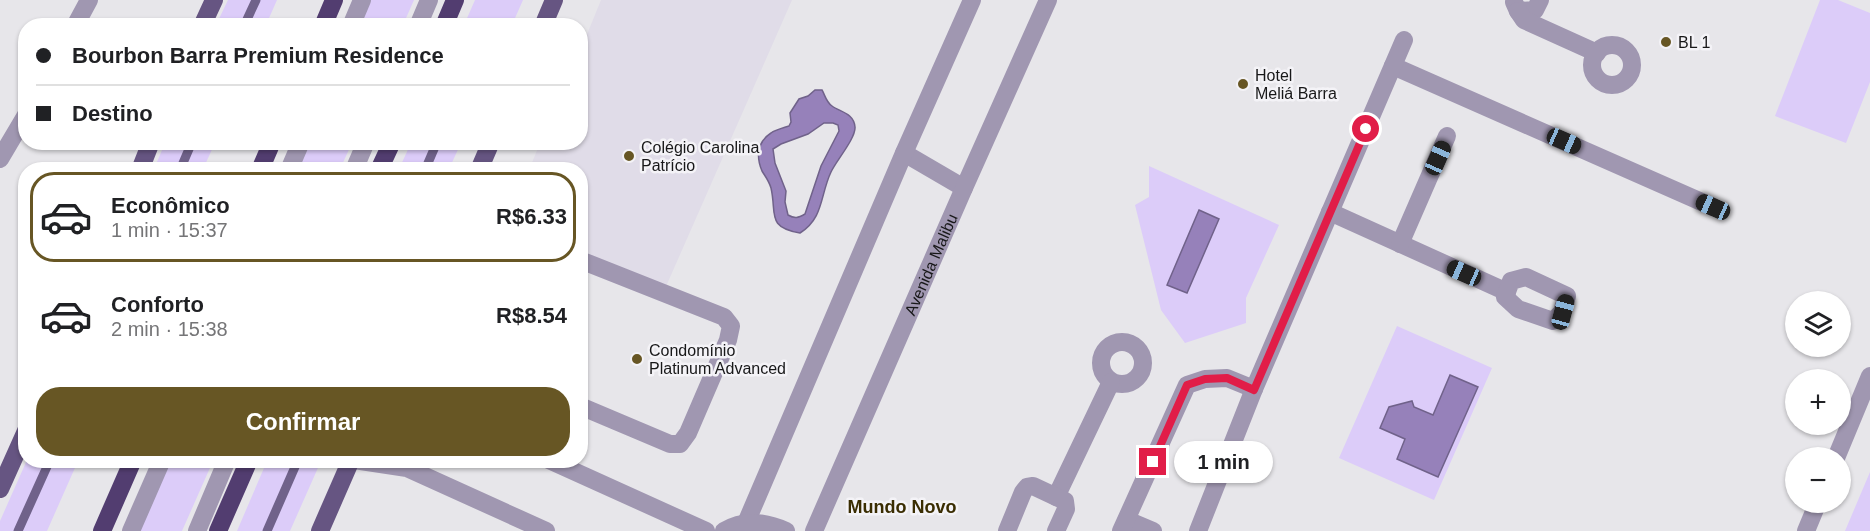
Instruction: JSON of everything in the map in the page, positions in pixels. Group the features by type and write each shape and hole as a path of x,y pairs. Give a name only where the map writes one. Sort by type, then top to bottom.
{"highway":[{"path":"326,18 334,0"},
{"path":"447,18 455,0"},
{"path":"102,531 130,468"},
{"path":"218,531 246,468"}],"main road":[{"path":"206,18 214,0"},
{"path":"546,18 554,0"},
{"path":"0,489 18,449"},
{"path":"320,531 349,468"}],"street":[{"path":"79,18 89,0"},
{"path":"354,18 362,0"},
{"path":"421,18 429,0"},
{"path":"746,523 972,0"},
{"name":"Avenida Malibu","path":"814,531 963,188 1048,0"},
{"path":"1516,6 1535,10 1539,0"},
{"path":"1516,6 1524,21 1597,53"},
{"path":"1198,531 1254,390 1404,40"},
{"path":"1393,66 1713,207"},
{"path":"0,159 18,129"},
{"path":"1400,244 1448,136"},
{"path":"904,153 963,188"},
{"path":"1330,212 1507,292"},
{"path":"588,263 724,317 731,327 728,340 688,433 680,444 670,444 588,409"},
{"path":"1841,447 1870,376"},
{"path":"1153,531 1124,525 1187,385 1205,379 1227,378 1254,390"},
{"path":"1056,497 1111,382"},
{"path":"131,531 159,468"},
{"path":"197,531 225,468"},
{"path":"406,468 546,531"},
{"path":"567,468 706,531"},
{"path":"1007,531 1023,492 1027,487 1033,486 1065,501 1066,509 1056,531"},
{"path":"1806,531 1813,513"},
{"path":"724,531 746,523 774,525 786,531"}],"shaded area":[{"path":"228,0 277,0 269,18 219,18"},
{"path":"368,0 414,0 406,18 360,18"},
{"path":"475,0 523,0 515,18 467,18"},
{"name":"Colégio Carolina Patrício","path":"601,0 792,0 664,291 588,258 588,162 532,162 537,150 588,150 588,32"},
{"path":"1820,0 1838,0 1870,13 1870,82 1846,143 1775,116"},
{"path":"815,90 822,90 830,104 849,116 855,127 849,143 827,181 817,213 808,227 800,233 777,223 771,188 762,171 759,150 766,137 789,126 790,113 799,99","holes":["824,123 838,125 839,131 821,166 805,214 796,218 790,216 785,202 786,191 775,163 773,149 808,134"]},
{"path":"162,150 212,150 206,162 157,162"},
{"path":"303,150 349,150 343,162 298,162"},
{"path":"407,150 458,150 452,162 402,162"},
{"path":"1149,166 1279,225 1246,298 1246,323 1185,343 1161,310 1135,205 1149,197"},
{"path":"1199,210 1219,219 1187,293 1167,285"},
{"path":"1397,326 1492,368 1434,500 1339,458"},
{"path":"1450,375 1478,387 1438,477 1397,459 1405,439 1380,428 1389,407 1412,401 1414,407 1433,415"},
{"path":"23,468 75,468 47,531 0,531 0,521"},
{"path":"166,468 210,468 182,531 138,531"},
{"path":"264,468 318,468 290,531 237,531"},
{"path":"1870,472 1870,531 1845,531"}],"waterway":[{"path":"248,18 256,0"},
{"path":"183,162 189,150"},
{"path":"428,162 434,150"},
{"path":"18,531 46,468"},
{"path":"267,531 295,468"}],"place":[{"name":"BL 1","path":"1666,42"},
{"name":"Hotel Meliá Barra","path":"1243,84"},
{"name":"Colégio Carolina Patrício","path":"629,156"},
{"name":"Condomínio Platinum Advanced","path":"637,359"}],"district":[{"name":"Mundo Novo","path":"902,507"}],"route":[{"path":"1153,462 1187,385 1205,379 1227,378 1254,390 1366,129"}]}
